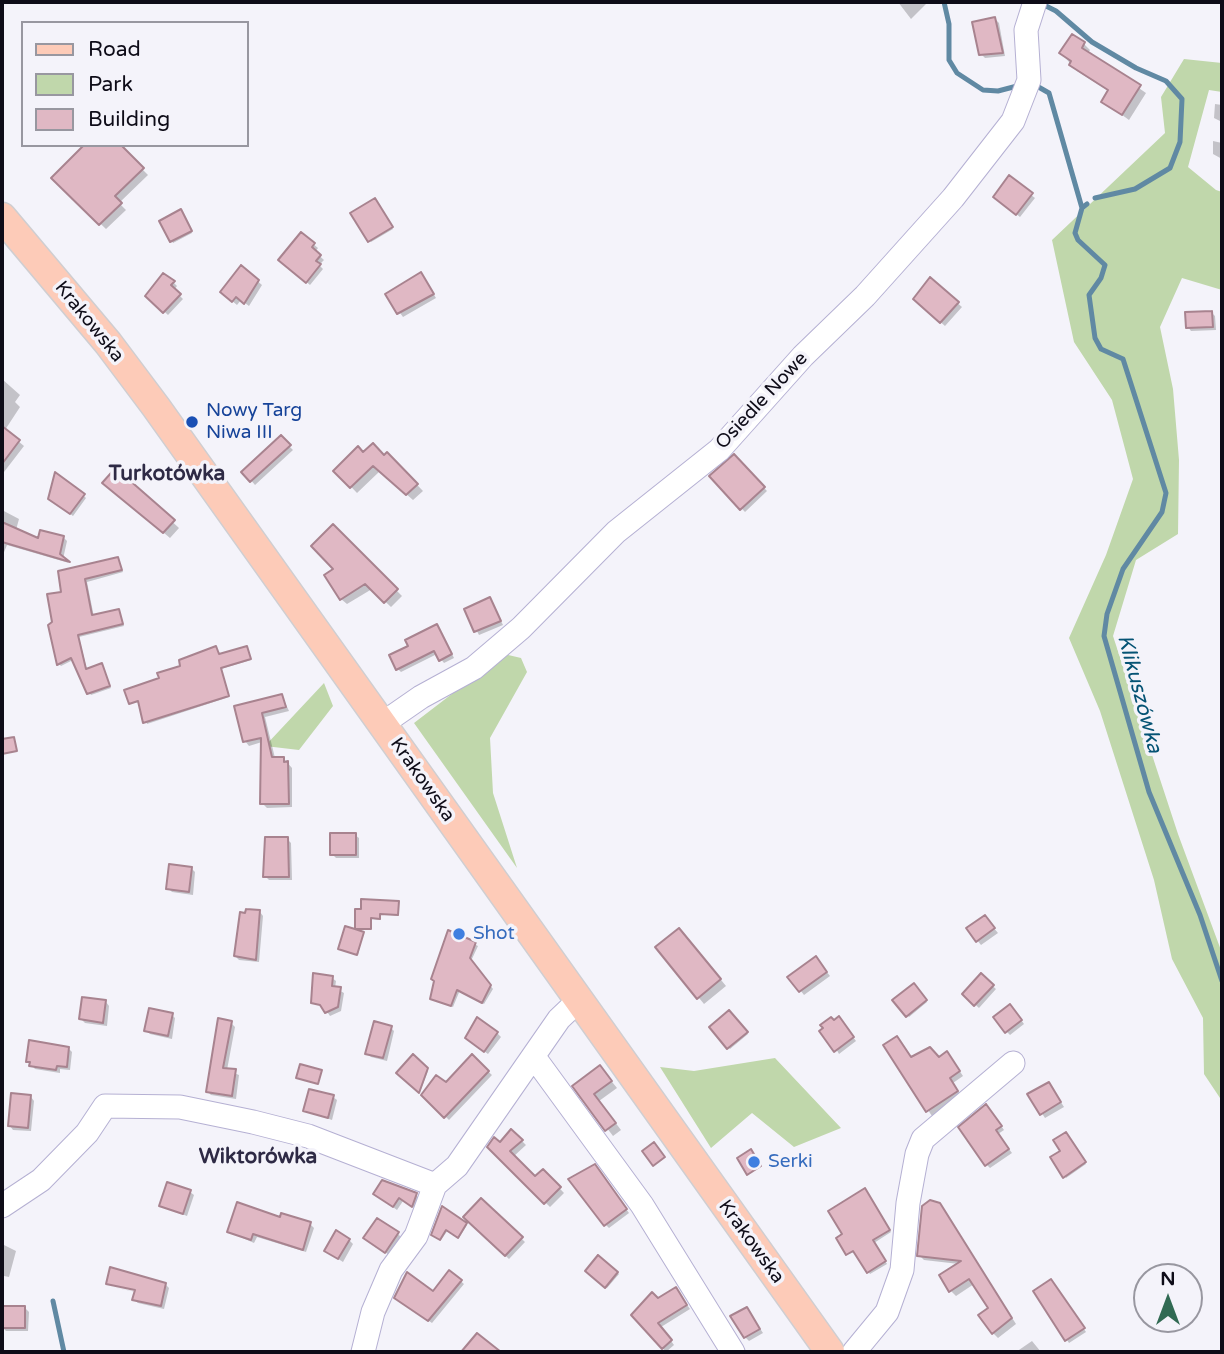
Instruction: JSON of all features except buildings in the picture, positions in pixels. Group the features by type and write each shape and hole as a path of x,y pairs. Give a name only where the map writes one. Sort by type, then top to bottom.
{"main road":[{"name":"Krakowska","path":"2,217 124,365 831,1352"}],"street":[{"name":"Osiedle Nowe","path":"382,724 421,697 474,668 521,628 616,532 719,450 953,198 1013,121 1028,85 1026,30 1035,2"},
{"path":"363,1352 373,1312 391,1270 416,1236 435,1185 457,1166 559,1018 579,1000"},
{"path":"534,1057 642,1205 733,1352"},
{"path":"854,1352 887,1312 902,1270 908,1203 917,1154 923,1139 1013,1063"},
{"path":"2,1206 41,1180 88,1133 105,1106 180,1107 264,1125 308,1136 435,1185"}],"green space":[{"path":"1184,59 1222,63 1222,92 1209,90 1188,167 1222,192 1222,290 1182,278 1160,327 1173,389 1179,460 1178,534 1136,560 1113,636 1178,834 1222,953 1222,1101 1204,1074 1203,1018 1172,959 1154,880 1100,711 1069,638 1106,555 1133,479 1112,400 1074,342 1052,240 1165,133 1161,97"},
{"path":"504,654 521,658 527,672 490,738 493,793 517,868 414,723"},
{"path":"324,683 333,706 299,750 265,746"},
{"path":"775,1058 841,1128 794,1147 752,1113 711,1148 660,1067 694,1071"}],"waterway":[{"path":"944,2 949,24 949,60 957,73 983,90 998,91 1021,85"},
{"name":"Klikuszówka","path":"1044,5 1056,11 1092,42 1136,68 1166,81 1182,99 1180,142 1170,168 1135,189 1095,198"},
{"path":"1035,85 1049,93 1082,208"},
{"name":"Klikuszówka","path":"1087,204 1082,208 1075,233 1078,240 1105,265 1101,278 1089,295 1095,338 1101,349 1123,359 1166,493 1162,512 1123,569 1107,614 1104,636 1149,792 1200,915 1222,981"},
{"path":"53,1301 64,1352"}],"place":[{"name":"Nowy Targ Niwa III","path":"192,422"},
{"name":"Shot","path":"459,934"},
{"name":"Serki","path":"754,1162"}],"district":[{"name":"Turkotówka","path":"167,474"},
{"name":"Wiktorówka","path":"258,1157"}]}
